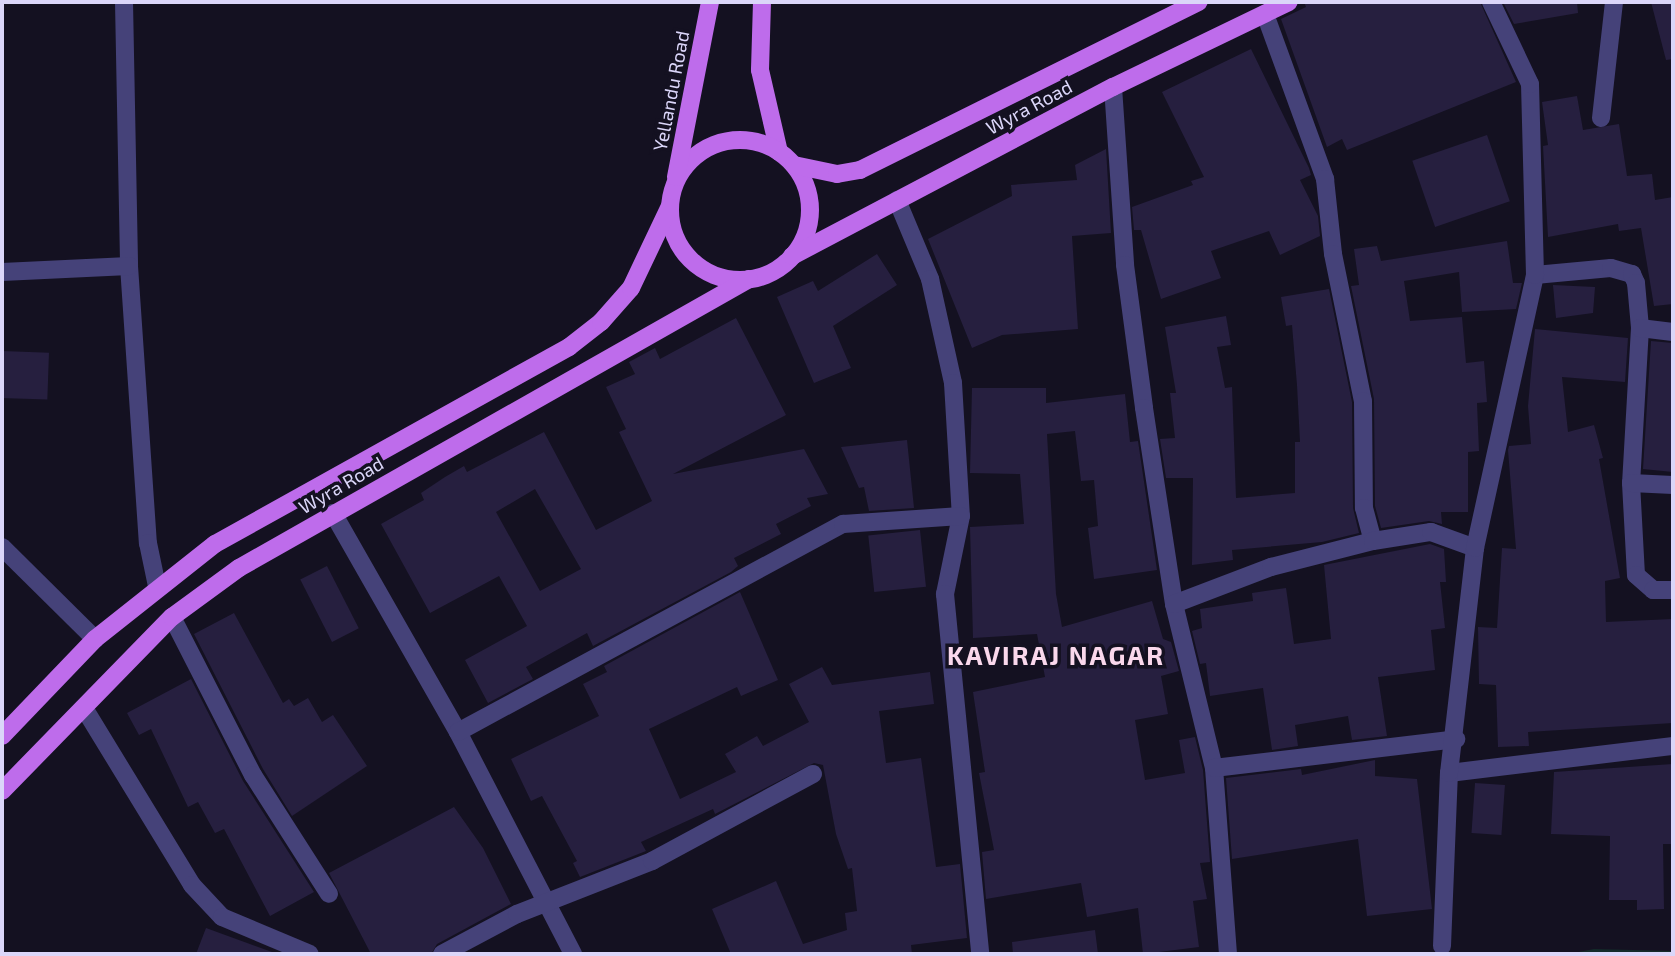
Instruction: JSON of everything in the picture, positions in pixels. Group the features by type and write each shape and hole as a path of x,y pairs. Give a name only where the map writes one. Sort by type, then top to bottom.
{"main road":[{"name":"Yellandu Road","path":"673,188 710,2"},
{"path":"762,2 760,70 779,152"},
{"name":"Wyra Road","path":"794,165 837,174 860,170 1199,2"},
{"name":"Wyra Road","path":"2,791 172,617 239,568 749,279 765,275 792,256 1113,87 1289,2"},
{"name":"Wyra Road","path":"2,736 95,639 157,586 215,544 317,483 569,347 601,322 631,288 669,208 673,188 691,161 718,144 739,140 779,152 794,165 804,181 810,220 792,256"},
{"name":"Wyra Road","path":"669,208 673,232 685,253 702,270 725,278 749,279"}],"street":[{"path":"124,2 129,266 148,543 157,586"},
{"path":"1442,946 1449,773 1456,739 1475,548 1535,275 1530,85 1491,2"},
{"path":"1601,118 1614,2"},
{"path":"1265,14 1325,179 1333,254 1363,401 1364,508 1373,541"},
{"path":"1113,87 1125,265 1174,604 1214,768 1228,954"},
{"path":"897,200 930,279 953,383 961,516 945,594 980,954"},
{"path":"2,272 129,266"},
{"path":"1535,275 1611,268 1632,274 1640,328 1631,483 1636,575 1653,590 1673,590"},
{"path":"1640,328 1673,332"},
{"path":"1631,483 1673,485"},
{"path":"333,513 458,732 548,900 573,954"},
{"path":"458,732 842,524 961,516"},
{"path":"1174,604 1270,567 1373,541 1431,532 1475,548"},
{"path":"2,547 95,639"},
{"path":"172,617 253,775 329,894"},
{"path":"83,708 192,885 222,917 310,954"},
{"path":"1214,768 1456,739"},
{"path":"1449,773 1673,746"},
{"path":"442,954 548,900 652,861 813,774"}],"green space":[{"path":"1594,949 1673,951 1673,954 1568,954"}],"building":[{"path":"1304,2 1480,2 1516,82 1347,150 1342,139 1327,147 1281,19 1306,7"},
{"path":"1503,2 1577,2 1578,13 1514,24"},
{"path":"1651,2 1673,2 1673,59 1666,60"},
{"path":"1251,49 1309,168 1311,175 1300,180 1318,216 1320,236 1280,255 1269,231 1211,251 1221,278 1161,299 1141,230 1134,230 1132,207 1193,185 1191,181 1204,177 1162,92"},
{"path":"1577,96 1583,130 1619,124 1627,176 1652,174 1655,200 1673,197 1673,304 1654,306 1641,228 1619,231 1618,224 1548,237 1543,146 1548,145 1542,102"},
{"path":"1487,135 1510,201 1435,227 1412,161"},
{"path":"1106,149 1111,233 1072,236 1078,329 1002,335 972,348 928,239 1012,196 1011,185 1077,180 1075,165"},
{"path":"1507,241 1513,283 1522,283 1516,309 1462,312 1459,272 1404,281 1410,321 1462,317 1466,363 1484,361 1487,402 1477,403 1479,451 1468,452 1468,512 1441,512 1442,524 1429,521 1381,528 1375,506 1374,399 1351,286 1359,285 1354,249 1377,246 1381,261"},
{"path":"877,254 897,285 833,326 851,368 814,383 777,297 813,281 818,291"},
{"path":"1553,285 1595,287 1593,313 1556,318"},
{"path":"1329,289 1352,402 1353,508 1359,533 1322,542 1232,550 1233,560 1192,565 1193,478 1166,478 1160,439 1175,438 1170,393 1176,393 1165,327 1226,316 1231,345 1217,347 1225,388 1232,387 1236,498 1295,493 1295,442 1300,442 1297,385 1292,325 1286,326 1281,297"},
{"path":"736,318 786,415 673,474 804,449 828,494 807,498 811,506 776,524 781,534 734,558 738,566 731,572 593,646 587,633 526,667 533,679 488,703 465,660 527,626 499,576 430,613 381,524 424,500 421,493 464,466 467,472 544,432 596,530 652,501 619,432 626,429 606,387 635,374 629,362 655,348 660,359","holes":["535,489 581,569 540,591 496,512"]},
{"path":"1535,329 1628,338 1625,382 1562,377 1568,432 1594,425 1603,458 1599,459 1620,578 1605,581 1606,622 1673,619 1673,723 1528,732 1529,746 1498,747 1496,685 1479,684 1478,627 1497,628 1502,548 1516,549 1508,450 1509,446 1531,444 1528,406"},
{"path":"1651,341 1673,343 1673,472 1643,469"},
{"path":"2,351 49,353 47,400 2,398"},
{"path":"972,388 1046,388 1046,403 1125,394 1130,442 1138,441 1157,570 1094,579 1088,528 1098,526 1094,480 1081,481 1075,431 1047,434 1056,594 1062,627 1152,601 1163,639 1171,642 1179,671 1161,676 1168,714 1135,720 1145,780 1185,773 1179,740 1195,737 1203,770 1210,862 1200,863 1207,899 1193,901 1199,947 1143,954 1138,908 1087,917 1081,883 986,899 982,852 994,850 979,773 985,772 973,692 1045,677 1037,634 973,638 970,527 1024,524 1020,474 970,473"},
{"path":"907,440 914,508 869,511 864,487 859,488 841,447"},
{"path":"920,530 926,587 874,592 868,535"},
{"path":"1430,544 1444,549 1446,582 1440,582 1445,628 1431,630 1435,670 1378,677 1387,736 1352,740 1348,716 1295,725 1298,746 1272,750 1263,688 1210,696 1206,663 1200,664 1192,631 1202,628 1200,609 1253,601 1252,593 1286,588 1294,644 1331,639 1324,565"},
{"path":"327,566 359,628 332,642 300,580"},
{"path":"740,592 778,680 741,696 737,687 649,729 680,799 736,772 725,754 757,736 763,746 809,722 789,684 822,667 832,685 930,672 934,704 879,711 886,763 921,758 936,867 960,864 967,938 911,945 912,954 731,954 712,909 776,881 803,944 847,930 845,913 857,911 852,868 848,869 836,834 823,765 814,763 715,814 713,809 641,842 646,851 580,877 573,863 577,861 542,796 531,801 511,759 599,716 583,684 607,672 604,666"},
{"path":"234,613 283,703 289,699 294,706 308,698 322,722 333,715 367,766 292,816 263,769 194,634"},
{"path":"191,679 243,781 314,892 270,916 224,829 215,833 198,802 188,807 151,729 139,735 127,713"},
{"path":"1375,760 1375,776 1417,779 1432,909 1367,916 1358,839 1232,859 1226,778 1301,769 1302,775"},
{"path":"1673,764 1673,844 1663,844 1664,909 1637,910 1637,900 1609,900 1610,836 1551,834 1554,772"},
{"path":"1475,783 1505,785 1501,835 1472,833"},
{"path":"454,807 483,848 511,904 437,944 431,954 371,954 329,873"},
{"path":"206,928 272,952 196,954"},
{"path":"1095,930 1098,954 1013,954 1012,942"}],"district":[{"name":"KAVIRAJ NAGAR","path":"1056,655"}]}
